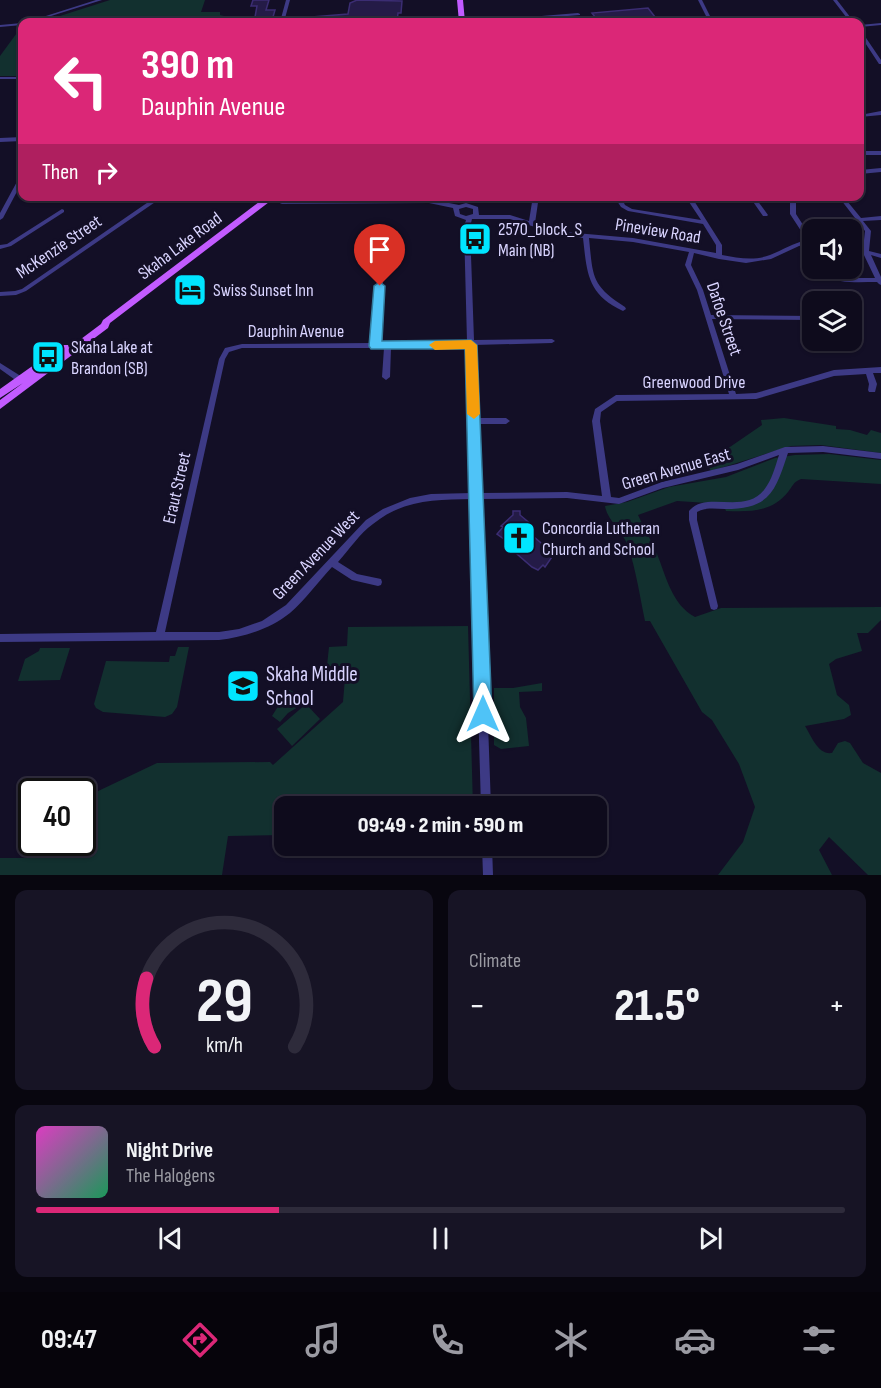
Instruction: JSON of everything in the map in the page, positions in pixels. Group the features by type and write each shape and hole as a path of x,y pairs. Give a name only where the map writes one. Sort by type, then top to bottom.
{"main road":[{"path":"454,0 455,18"},
{"path":"460,0 462,18"},
{"name":"Skaha Lake Road","path":"0,394 23,382 105,326 106,322 269,201"},
{"name":"Skaha Lake Road","path":"0,405 23,382"}],"street":[{"path":"42,18 100,0"},
{"path":"283,18 288,0"},
{"path":"700,0 709,18"},
{"path":"835,0 849,18"},
{"path":"530,18 578,14"},
{"path":"0,26 18,24"},
{"path":"864,26 881,24"},
{"path":"864,39 881,63"},
{"path":"0,78 18,78"},
{"path":"864,115 881,113"},
{"path":"0,140 18,139"},
{"path":"864,153 881,153"},
{"path":"864,172 881,170"},
{"path":"0,218 18,185"},
{"name":"McKenzie Street","path":"0,294 24,290 152,201"},
{"path":"283,201 416,202 458,208 469,205 467,201"},
{"path":"458,208 462,201"},
{"path":"532,224 535,201"},
{"path":"620,201 630,210 705,223"},
{"path":"691,201 719,245 719,257"},
{"path":"755,201 765,215"},
{"path":"793,201 793,214 802,227"},
{"path":"844,201 858,219"},
{"name":"Pineview Road","path":"469,205 497,216 558,233 641,241 746,261 778,255 802,243"},
{"path":"458,208 467,227"},
{"path":"477,209 467,227 486,796"},
{"path":"0,248 9,245 62,211"},
{"name":"Pineview Road","path":"461,217 497,216"},
{"path":"862,220 881,218"},
{"path":"842,279 880,281 866,252 868,231 862,224"},
{"path":"586,236 595,289 623,309"},
{"name":"Dafoe Street","path":"692,251 688,265 700,290 734,396"},
{"path":"862,251 881,256"},
{"path":"375,346 381,266"},
{"path":"708,317 802,318"},
{"name":"Dauphin Avenue","path":"230,348 242,346 471,345 480,342 552,341"},
{"path":"386,377 388,346"},
{"name":"Eraut Street","path":"159,637 222,359 230,348"},
{"path":"0,366 23,382"},
{"path":"868,370 873,384 872,390"},
{"name":"Greenwood Drive","path":"607,500 596,421 598,411 616,398 756,396 834,373 881,370"},
{"path":"474,421 506,421"},
{"name":"Green Avenue East","path":"476,496 567,495 619,501 662,485 730,469 785,450 823,449 881,456"},
{"path":"714,606 693,520 693,511 698,507 741,507 761,501 773,483 785,450"},
{"name":"Green Avenue West","path":"0,638 235,634 261,626 290,608 369,522 399,505 431,497 476,496"},
{"path":"331,562 355,577 378,582"},
{"path":"488,856 489,875"}],"green space":[{"path":"110,0 205,0 201,12 220,12 220,15 233,18 198,17 54,18"},
{"path":"18,31 18,76 0,76 0,56"},
{"path":"784,418 836,426 836,429 867,435 871,430 881,433 881,453 821,445 791,446 711,471 705,461 714,452 727,449 762,425 761,420"},
{"path":"829,454 881,460 881,484 801,479 782,499 760,509 726,511 723,504 677,501 638,515 675,598 687,612 695,617 721,608 881,607 881,620 868,633 857,633 862,651 836,659 829,664 837,695 849,705 851,715 844,719 805,726 823,751 832,753 838,743 845,741 850,743 863,763 881,773 881,875 868,875 829,837 819,850 832,875 718,875 743,842 755,807 739,764 712,720 702,712 650,621 645,621 628,546 605,506 627,502 669,487 726,477 775,458"},
{"path":"468,626 473,796 274,796 274,835 228,836 222,875 0,875 0,858 96,856 96,792 157,763 270,762 273,765 343,702 346,666 327,666 329,647 347,646 348,627"},
{"path":"178,647 189,647 177,707 172,714 165,717 103,712 96,708 94,704 106,661 169,662 170,656 175,656"},
{"path":"40,648 70,648 60,680 18,681 25,659 39,651"},
{"path":"542,683 542,691 519,692 520,707 526,718 529,746 501,749 494,745 494,688 513,688"},
{"path":"288,689 299,695 298,707 280,722 272,716 277,708 278,696"},
{"path":"306,704 320,719 292,746 277,729"}],"building":[{"path":"253,0 269,0 266,10 275,10 273,17 255,17 257,6 251,6"},
{"path":"357,0 402,1 401,13 398,13 397,18 312,18 348,14 350,3"},
{"path":"648,8 656,18 596,18 592,13"},
{"name":"Concordia Lutheran Church and School","path":"513,511 520,511 520,515 533,526 527,531 554,554 545,567 543,565 538,570 532,567 517,554 515,547 497,534 503,527 501,526 513,515"}],"slow traffic":[{"path":"435,345 471,345 474,414"}],"place":[{"name":"2570_block_S Main (NB)","path":"475,239"},
{"name":"Swiss Sunset Inn","path":"190,290"},
{"name":"Skaha Lake at Brandon (SB)","path":"48,357"},
{"name":"Concordia Lutheran Church and School","path":"519,538"},
{"name":"Skaha Middle School","path":"243,686"}],"route":[{"path":"380,286 375,346 471,345 483,714"}]}
